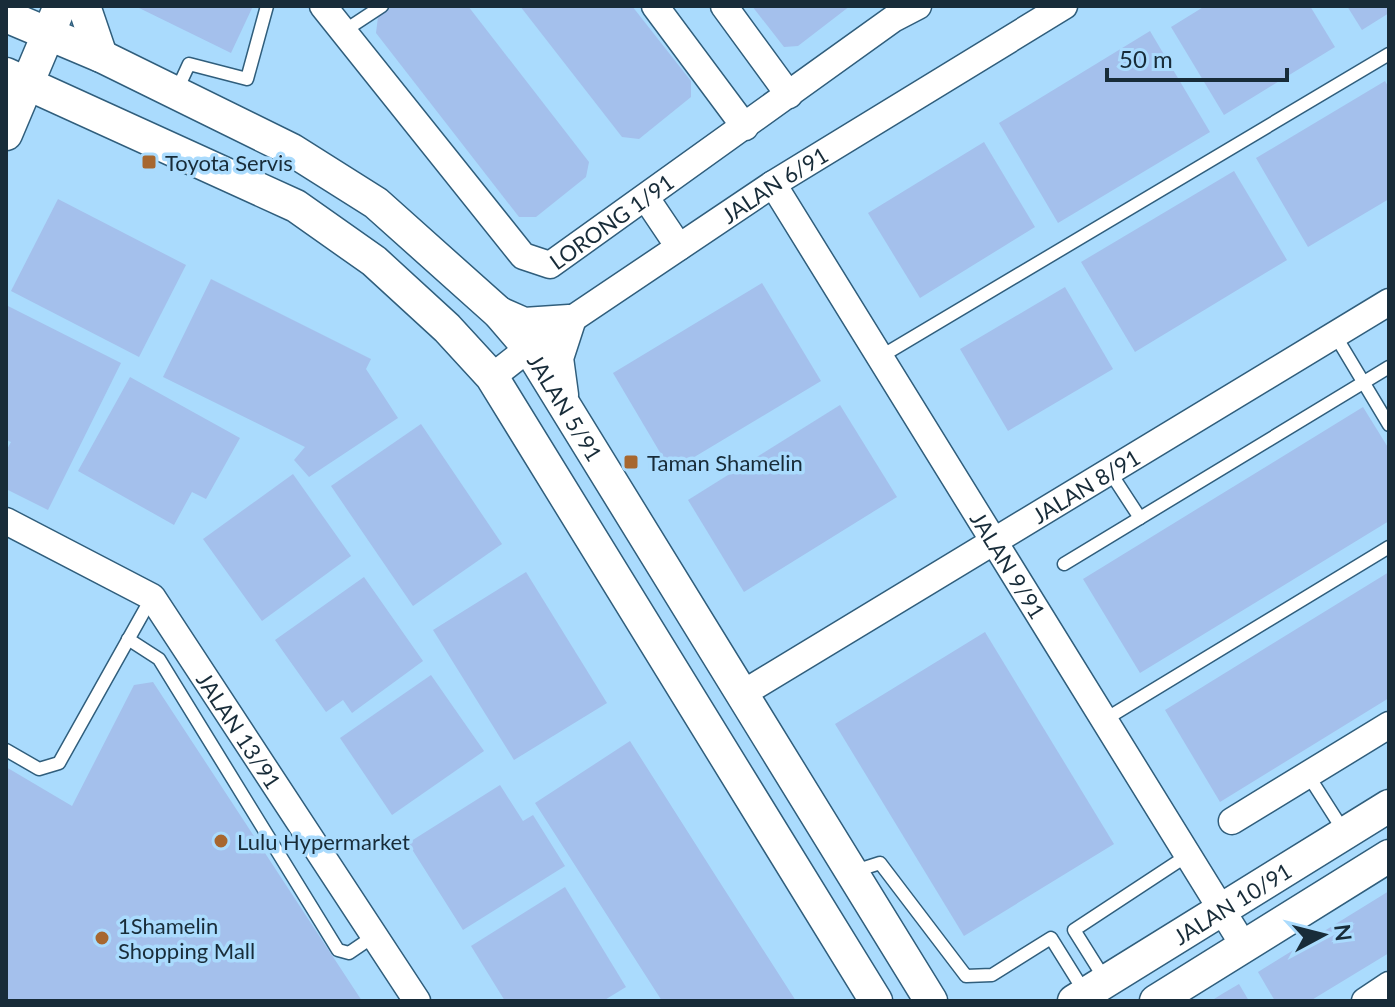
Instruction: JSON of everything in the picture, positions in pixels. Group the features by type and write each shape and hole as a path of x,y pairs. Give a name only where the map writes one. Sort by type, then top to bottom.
{"street":[{"path":"6,16 11,6"},
{"path":"84,6 101,56"},
{"name":"LORONG 1/91","path":"323,6 523,256 550,265 789,95 888,12 918,6"},
{"path":"655,6 745,127"},
{"path":"724,6 789,95"},
{"name":"JALAN 6/91","path":"492,377 529,348 773,184 1064,6"},
{"name":"JALAN 5/91","path":"6,16 54,19 101,56 292,150 376,203 499,313 529,348 931,1001"},
{"path":"6,134 16,79 54,19"},
{"name":"JALAN 5/91","path":"16,79 296,206 374,261 447,328 492,377 876,1001"},
{"path":"6,134 51,110 79,110"},
{"name":"JALAN 9/91","path":"773,184 1244,946"},
{"path":"646,198 679,247"},
{"name":"JALAN 8/91","path":"742,694 1389,302"},
{"path":"499,313 524,324 569,321 557,358 563,403"},
{"name":"JALAN 13/91","path":"6,521 152,597 417,1001"},
{"path":"1232,821 1389,725"},
{"name":"JALAN 10/91","path":"1089,992 1389,806"},
{"name":"JALAN 10/91","path":"1156,1001 1389,856"},
{"path":"1365,1001 1389,985"}],"lane":[{"path":"176,93 189,64 247,79 267,6"},
{"path":"344,31 382,6"},
{"path":"880,357 1389,54"},
{"path":"1335,335 1389,425"},
{"path":"1064,564 1389,367"},
{"path":"1110,472 1140,518"},
{"path":"1104,720 1389,547"},
{"path":"6,750 39,769 59,763 152,597"},
{"path":"128,639 159,659 338,950 349,953 374,936"},
{"path":"1308,775 1345,833"},
{"path":"1089,992 1074,930 1188,855"},
{"path":"851,872 880,863 966,976 992,975 1051,938 1089,992"}],"building":[{"path":"135,6 253,6 231,53"},
{"path":"392,6 468,6 589,162 586,177 536,217 519,217 376,33 378,17"},
{"path":"520,6 632,6 691,81 691,97 639,139 622,137"},
{"path":"752,6 850,6 798,46 784,47"},
{"path":"1205,6 1310,6 1335,47 1224,115 1171,27"},
{"path":"1347,6 1389,6 1389,13 1362,30"},
{"path":"1150,31 1210,132 1058,223 999,123"},
{"path":"1385,81 1389,88 1389,199 1308,247 1256,158"},
{"path":"984,142 1035,227 920,298 868,213"},
{"path":"1234,171 1287,260 1135,352 1081,262"},
{"path":"58,199 186,265 139,357 11,291"},
{"path":"211,279 371,359 366,369 398,418 309,477 294,460 305,447 163,377"},
{"path":"762,283 821,381 671,471 613,373"},
{"path":"1065,287 1113,369 1008,431 960,349"},
{"path":"6,305 121,363 48,510 6,489 6,451 11,442 6,440"},
{"path":"130,377 240,438 206,499 192,492 174,525 78,471"},
{"path":"840,405 897,497 744,592 688,500"},
{"path":"1363,407 1389,449 1389,521 1140,673 1083,579"},
{"path":"421,424 502,544 413,606 331,486"},
{"path":"293,474 351,556 262,621 203,539"},
{"path":"526,572 607,703 514,760 433,630"},
{"path":"1389,572 1389,698 1220,802 1165,710"},
{"path":"364,577 423,661 352,713 343,700 326,712 275,640"},
{"path":"985,632 1114,844 964,936 835,724"},
{"path":"431,675 484,751 392,815 340,738"},
{"path":"153,682 362,1001 6,1001 6,767 72,806 134,685"},
{"path":"630,741 796,1001 662,1001 535,803"},
{"path":"500,785 523,821 533,815 565,866 463,930 408,843"},
{"path":"565,887 626,987 603,1001 505,1001 471,946"},
{"path":"1389,891 1389,953 1310,1001 1275,1001 1258,972"},
{"path":"1239,984 1249,1001 1211,1001 1222,994"}],"place":[{"name":"Toyota Servis","path":"149,162"},
{"name":"Taman Shamelin","path":"631,462"},
{"name":"Lulu Hypermarket","path":"221,841"},
{"name":"1Shamelin Shopping Mall","path":"102,938"}]}
